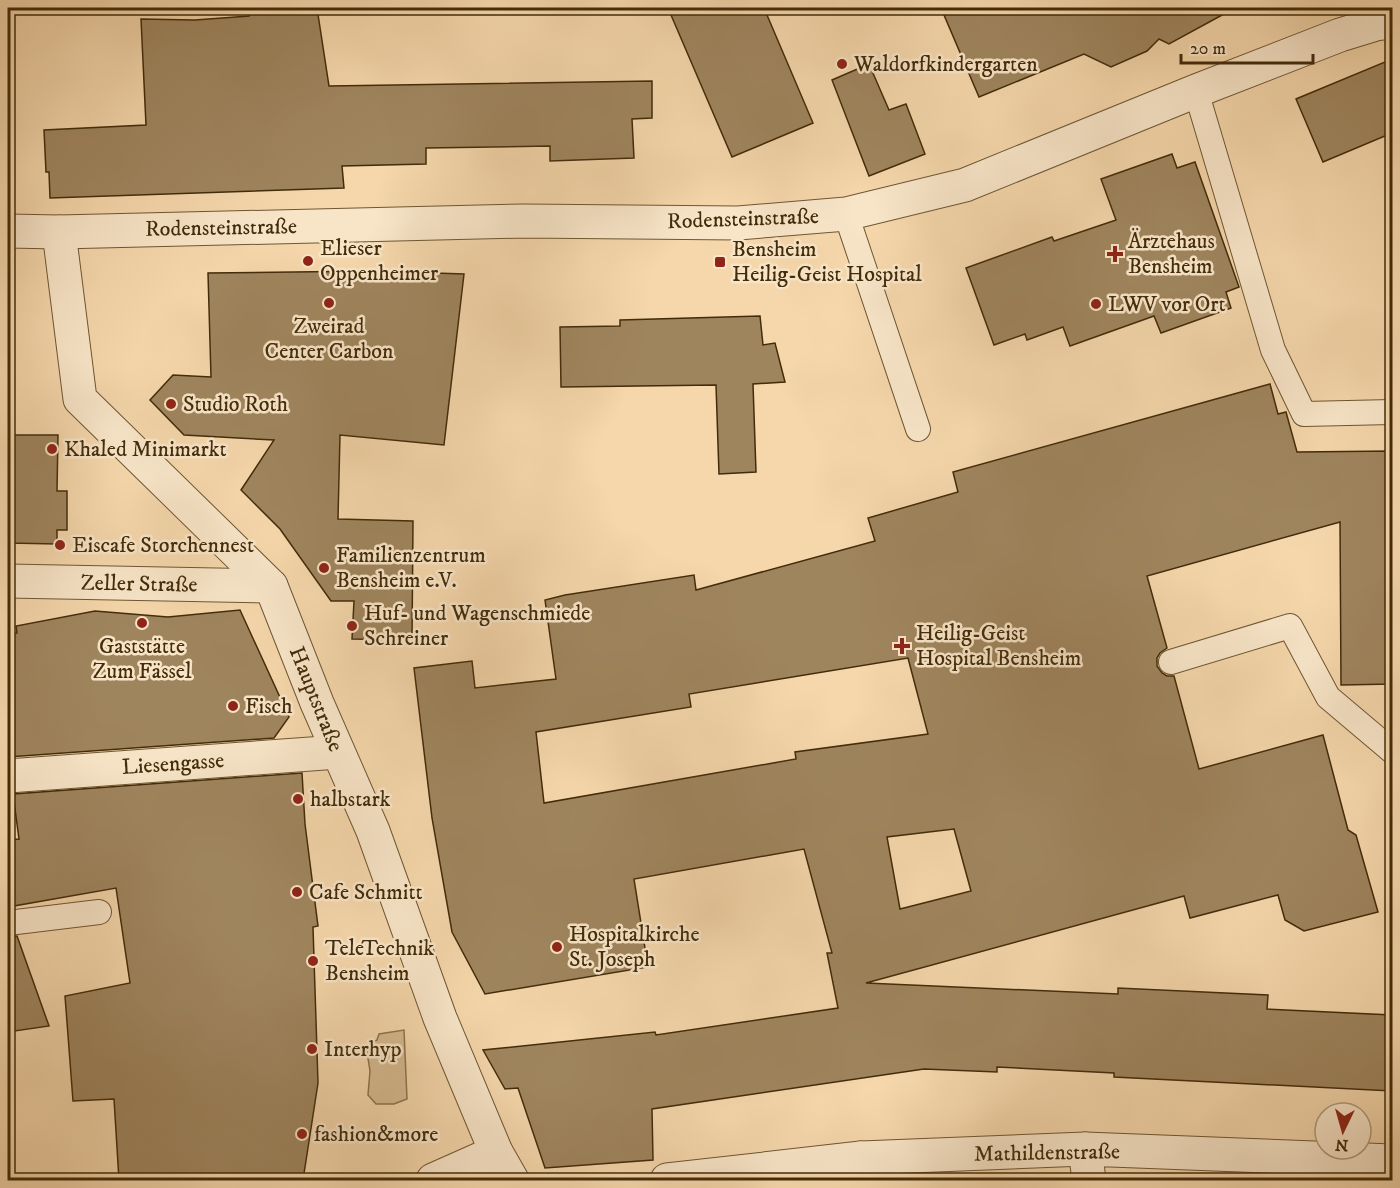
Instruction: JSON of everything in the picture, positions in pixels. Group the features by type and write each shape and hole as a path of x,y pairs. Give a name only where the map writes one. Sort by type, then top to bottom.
{"street":[{"name":"Rodensteinstraße","path":"8,231 59,232 524,222 738,223 846,214 965,185 1340,35 1376,24 1392,22"},
{"name":"Hauptstraße","path":"59,232 80,399 271,586 338,752 373,831 440,1018 496,1152"},
{"name":"Zeller Straße","path":"8,581 271,586"},
{"name":"Liesengasse","path":"8,776 338,752"},
{"path":"433,1180 496,1152 512,1180"},
{"name":"Mathildenstraße","path":"667,1180 862,1169 1087,1165 1319,1169 1392,1161"}],"lane":[{"path":"1196,91 1272,350 1304,414 1392,412"},
{"path":"846,214 918,429"},
{"path":"1171,662 1290,626 1328,698 1392,751"},
{"path":"8,923 99,912"}],"shaded area":[{"path":"404,1030 407,1099 394,1104 376,1104 368,1095 370,1071 367,1052 370,1044 377,1040 379,1034"}],"building":[{"path":"249,8 317,8 329,86 652,81 652,118 632,119 634,158 550,161 550,146 426,148 426,164 342,166 344,188 50,198 44,130 146,125 141,19 195,20 249,16"},
{"path":"668,8 764,8 813,123 732,157"},
{"path":"941,8 1235,8 1169,44 1159,39 1147,51 1111,67 1084,54 979,97"},
{"path":"1392,59 1392,133 1323,162 1296,99"},
{"path":"869,64 889,110 906,104 925,154 869,176 832,80"},
{"name":"Ärztehaus Bensheim","path":"1172,154 1177,168 1195,162 1239,287 1226,292 1231,308 1161,333 1154,316 1070,346 1063,327 1027,340 1025,334 994,345 966,268 1052,237 1054,241 1116,220 1101,179"},
{"path":"373,271 464,274 444,445 340,435 338,519 413,521 412,640 352,639 354,601 331,601 280,529 241,490 274,440 184,435 150,400 173,375 211,377 208,273"},
{"path":"760,316 763,345 775,343 785,382 753,384 756,472 719,474 716,385 561,387 560,327 620,326 620,320"},
{"path":"1270,384 1278,414 1286,412 1297,452 1392,451 1392,684 1341,685 1340,522 1147,576 1167,648 1157,658 1157,666 1167,676 1174,676 1199,769 1323,735 1348,830 1356,835 1378,912 1304,931 1285,920 1278,895 1190,918 1184,896 866,983 1118,994 1118,988 1268,995 1267,1009 1392,1015 1392,1091 1114,1077 1114,1073 997,1067 997,1072 924,1069 652,1109 653,1160 545,1168 518,1088 505,1089 483,1050 655,1032 656,1035 838,1008 827,953 832,953 804,849 634,879 648,967 485,994 452,932 432,818 414,668 472,661 475,688 556,679 545,600 694,575 696,590 875,541 868,518 958,492 953,472","holes":["908,658 928,734 795,752 796,759 544,803 536,732 691,707 689,694","954,829 971,891 900,909 887,837"]},
{"path":"8,435 58,435 57,491 67,491 67,530 57,530 57,544 8,543"},
{"path":"240,610 289,717 274,738 8,757 8,635 17,633 16,626 95,611 168,617"},
{"path":"302,773 305,824 318,926 313,927 318,1083 303,1180 119,1180 114,1099 73,1101 65,996 130,983 116,888 8,907 8,840 19,839 13,794"},
{"path":"17,936 49,1026 8,1032 8,937"}],"place":[{"name":"Waldorfkindergarten","path":"842,64"},
{"name":"Ärztehaus Bensheim","path":"1115,254"},
{"name":"Elieser Oppenheimer","path":"308,261"},
{"name":"Bensheim Heilig-Geist Hospital","path":"720,262"},
{"name":"Zweirad Center Carbon","path":"329,303"},
{"name":"LWV vor Ort","path":"1096,304"},
{"name":"Studio Roth","path":"171,404"},
{"name":"Khaled Minimarkt","path":"52,449"},
{"name":"Eiscafe Storchennest","path":"60,545"},
{"name":"Familienzentrum Bensheim e.V.","path":"324,568"},
{"name":"Gaststätte Zum Fässel","path":"142,623"},
{"name":"Huf- und Wagenschmiede Schreiner","path":"352,626"},
{"name":"Heilig-Geist Hospital Bensheim","path":"902,646"},
{"name":"Fisch","path":"233,706"},
{"name":"halbstark","path":"298,799"},
{"name":"Cafe Schmitt","path":"297,892"},
{"name":"Hospitalkirche St. Joseph","path":"557,947"},
{"name":"TeleTechnik Bensheim","path":"313,961"},
{"name":"Interhyp","path":"312,1049"},
{"name":"fashion&more","path":"302,1134"}]}
